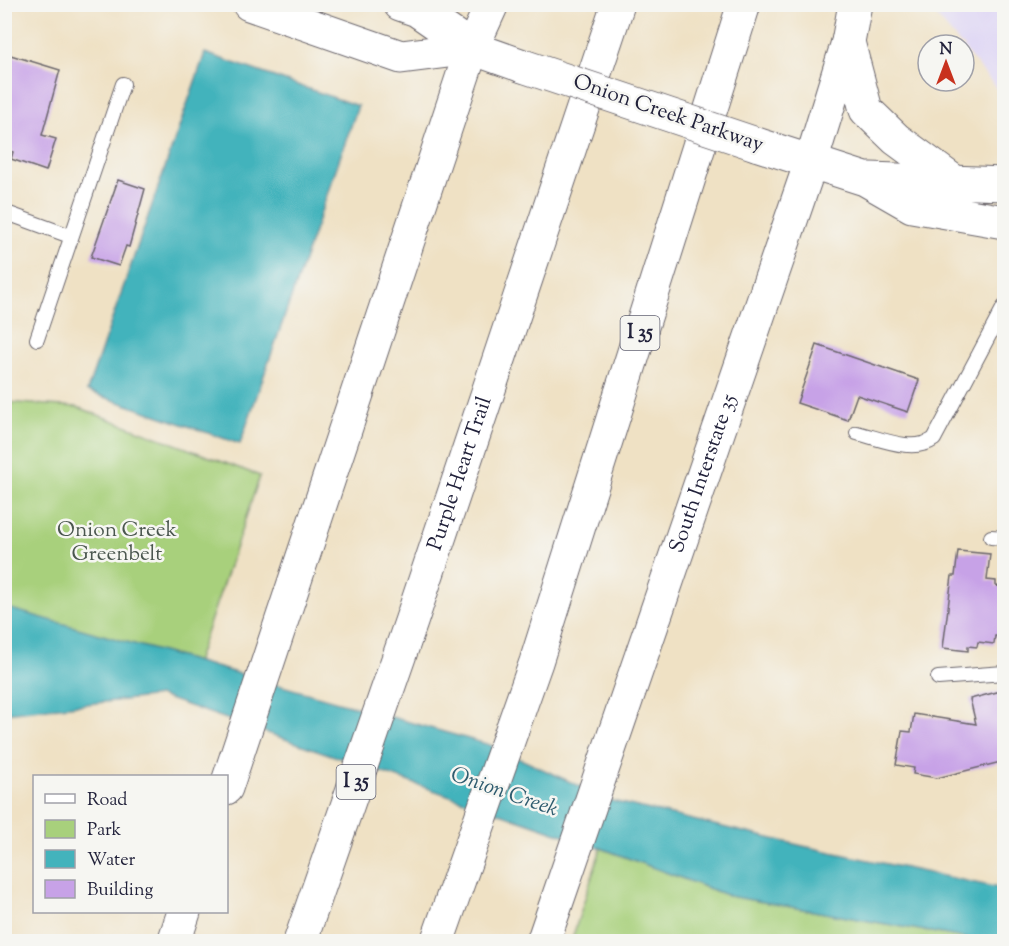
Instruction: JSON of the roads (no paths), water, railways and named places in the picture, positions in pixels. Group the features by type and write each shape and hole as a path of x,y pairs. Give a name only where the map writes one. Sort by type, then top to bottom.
{"main road":[{"name":"Onion Creek Parkway","path":"249,4 401,57 472,48"},
{"name":"Onion Creek Parkway","path":"400,4 417,10 472,48 865,179 912,206 1005,222"},
{"path":"228,782 302,566 472,48 492,4"},
{"name":"Purple Heart Trail","path":"300,942 411,622 618,4"},
{"name":"I 35","path":"437,942 536,662 744,4"},
{"name":"South Interstate 35","path":"543,942 811,162 848,42 855,4"},
{"path":"848,42 867,110 896,139 956,183"},
{"name":"Onion Creek Parkway","path":"865,179 1005,184"},
{"path":"174,942 184,913"}],"lane":[{"path":"37,339 123,84"},
{"path":"4,212 70,236"},
{"path":"857,433 910,446 926,445 933,440 1005,307"},
{"path":"938,678 1005,673"}],"water":[{"path":"205,53 358,106 240,444 87,391"},
{"name":"Onion Creek","path":"4,607 490,745 612,801 803,846 1004,889 1004,941 981,941 729,896 601,848 160,696 5,713"}],"park label":[{"name":"Onion Creek Greenbelt","path":"117,543"}]}
